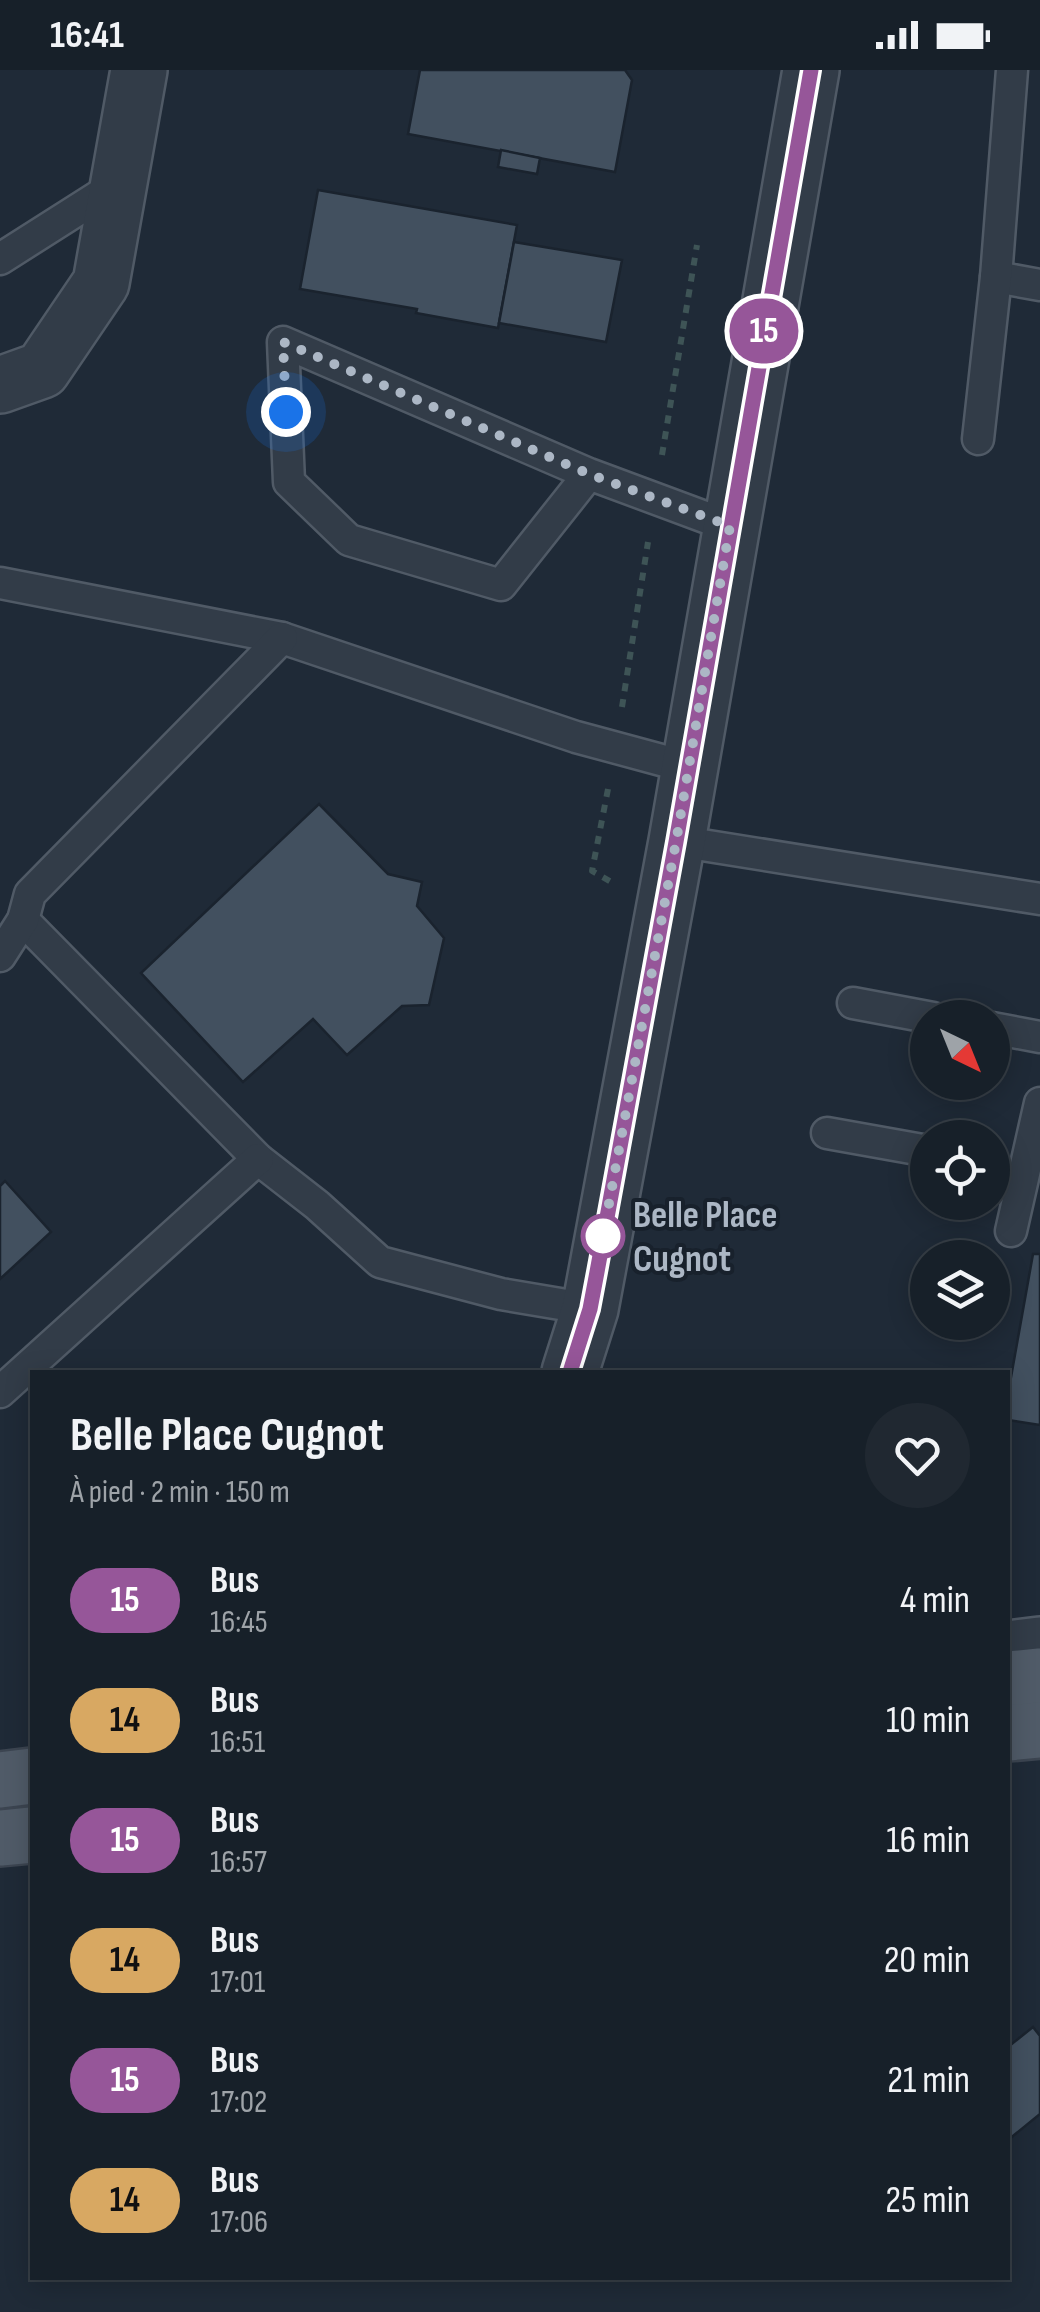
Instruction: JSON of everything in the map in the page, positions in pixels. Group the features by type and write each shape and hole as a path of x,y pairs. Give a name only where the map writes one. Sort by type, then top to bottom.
{"main road":[{"path":"1010,1679 1040,1676"},
{"path":"1010,1733 1040,1730"},
{"path":"0,1780 30,1776"},
{"path":"0,1838 30,1835"}],"street":[{"path":"0,385 42,370 101,284 139,70"},
{"path":"571,1370 590,1309 811,70"},
{"path":"588,1370 590,1309"},
{"path":"1010,1649 1040,1645"},
{"path":"0,1822 30,1814"}],"lane":[{"path":"978,439 996,277 1012,70"},
{"path":"0,259 118,184"},
{"path":"996,277 1040,286"},
{"path":"589,474 501,584 349,540 289,482 283,342 589,474 730,526"},
{"path":"0,583 282,638 616,748 688,767"},
{"path":"0,956 23,920 30,894 282,638"},
{"path":"676,842 1040,899"},
{"path":"23,920 258,1159 380,1262 502,1294 590,1309"},
{"path":"853,1002 910,1013"},
{"path":"1010,1031 1040,1037"},
{"path":"1010,1162 1040,1103"},
{"path":"828,1132 910,1148"},
{"path":"0,1392 258,1159"},
{"path":"1010,1209 1011,1231"}],"path":[{"path":"615,884 592,870 616,748 697,244"}],"building":[{"path":"420,70 625,70 632,80 615,172 408,134"},
{"path":"501,150 540,158 537,174 498,167"},
{"path":"318,190 517,225 498,328 300,289"},
{"path":"514,242 622,260 606,342 499,323"},
{"path":"319,804 388,874 422,882 417,906 444,938 429,1005 402,1006 347,1055 313,1019 243,1082 141,973"},
{"path":"5,1181 51,1232 0,1279 0,1186"},
{"path":"1033,1254 1040,1254 1040,1425 1010,1420 1010,1383"},
{"path":"1033,2027 1040,2036 1040,2114 1010,2138 1010,2045"}],"bus line":[{"name":"15","path":"571,1370 597,1272 811,70"}],"place":[{"name":"Belle Place Cugnot","path":"603,1236"}],"route":[{"path":"286,412 283,342 589,474 730,526 603,1236"}]}
